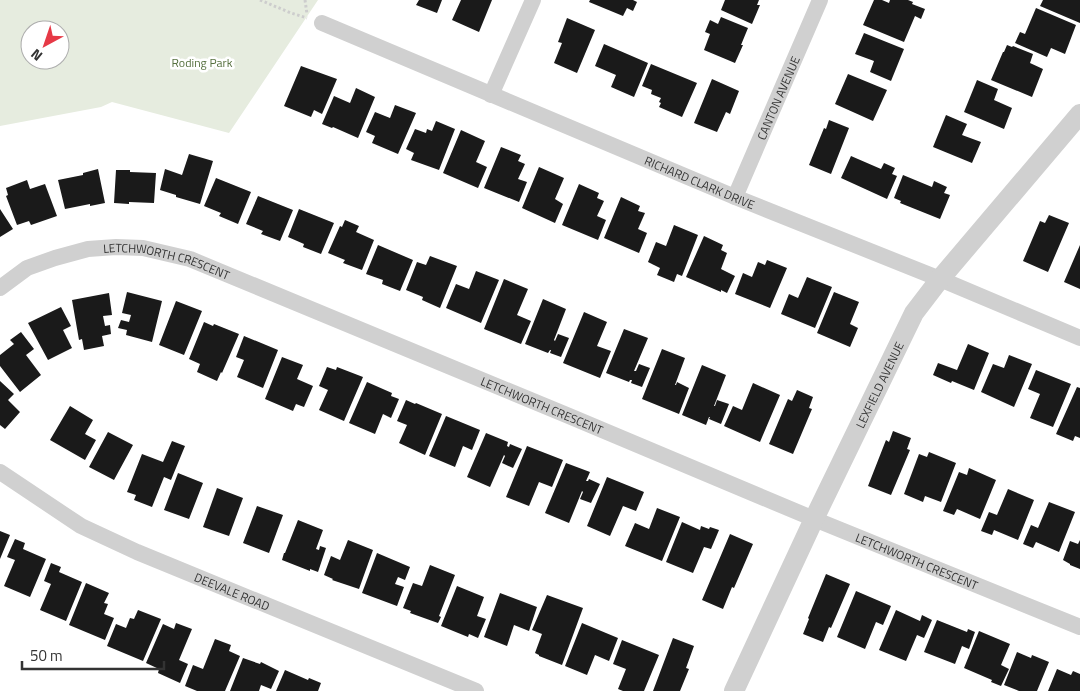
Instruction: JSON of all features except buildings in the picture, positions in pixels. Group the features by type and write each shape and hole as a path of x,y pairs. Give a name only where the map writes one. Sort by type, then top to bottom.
{"street":[{"path":"492,95 533,0"},
{"name":"CANTON AVENUE","path":"735,197 820,0"},
{"name":"RICHARD CLARK DRIVE","path":"315,21 735,197 940,279 1080,338"},
{"name":"LEXFIELD AVENUE","path":"734,691 914,313 940,279 1080,114"},
{"name":"LETCHWORTH CRESCENT","path":"0,288 27,268 88,249 143,248 190,259 814,520 1080,627"},
{"name":"DEEVALE ROAD","path":"0,472 81,526 137,552 476,691"}],"path":[{"path":"260,0 291,14 315,21"}],"green space":[{"name":"Roding Park","path":"0,0 318,0 229,133 112,102 101,107 0,126"}]}
